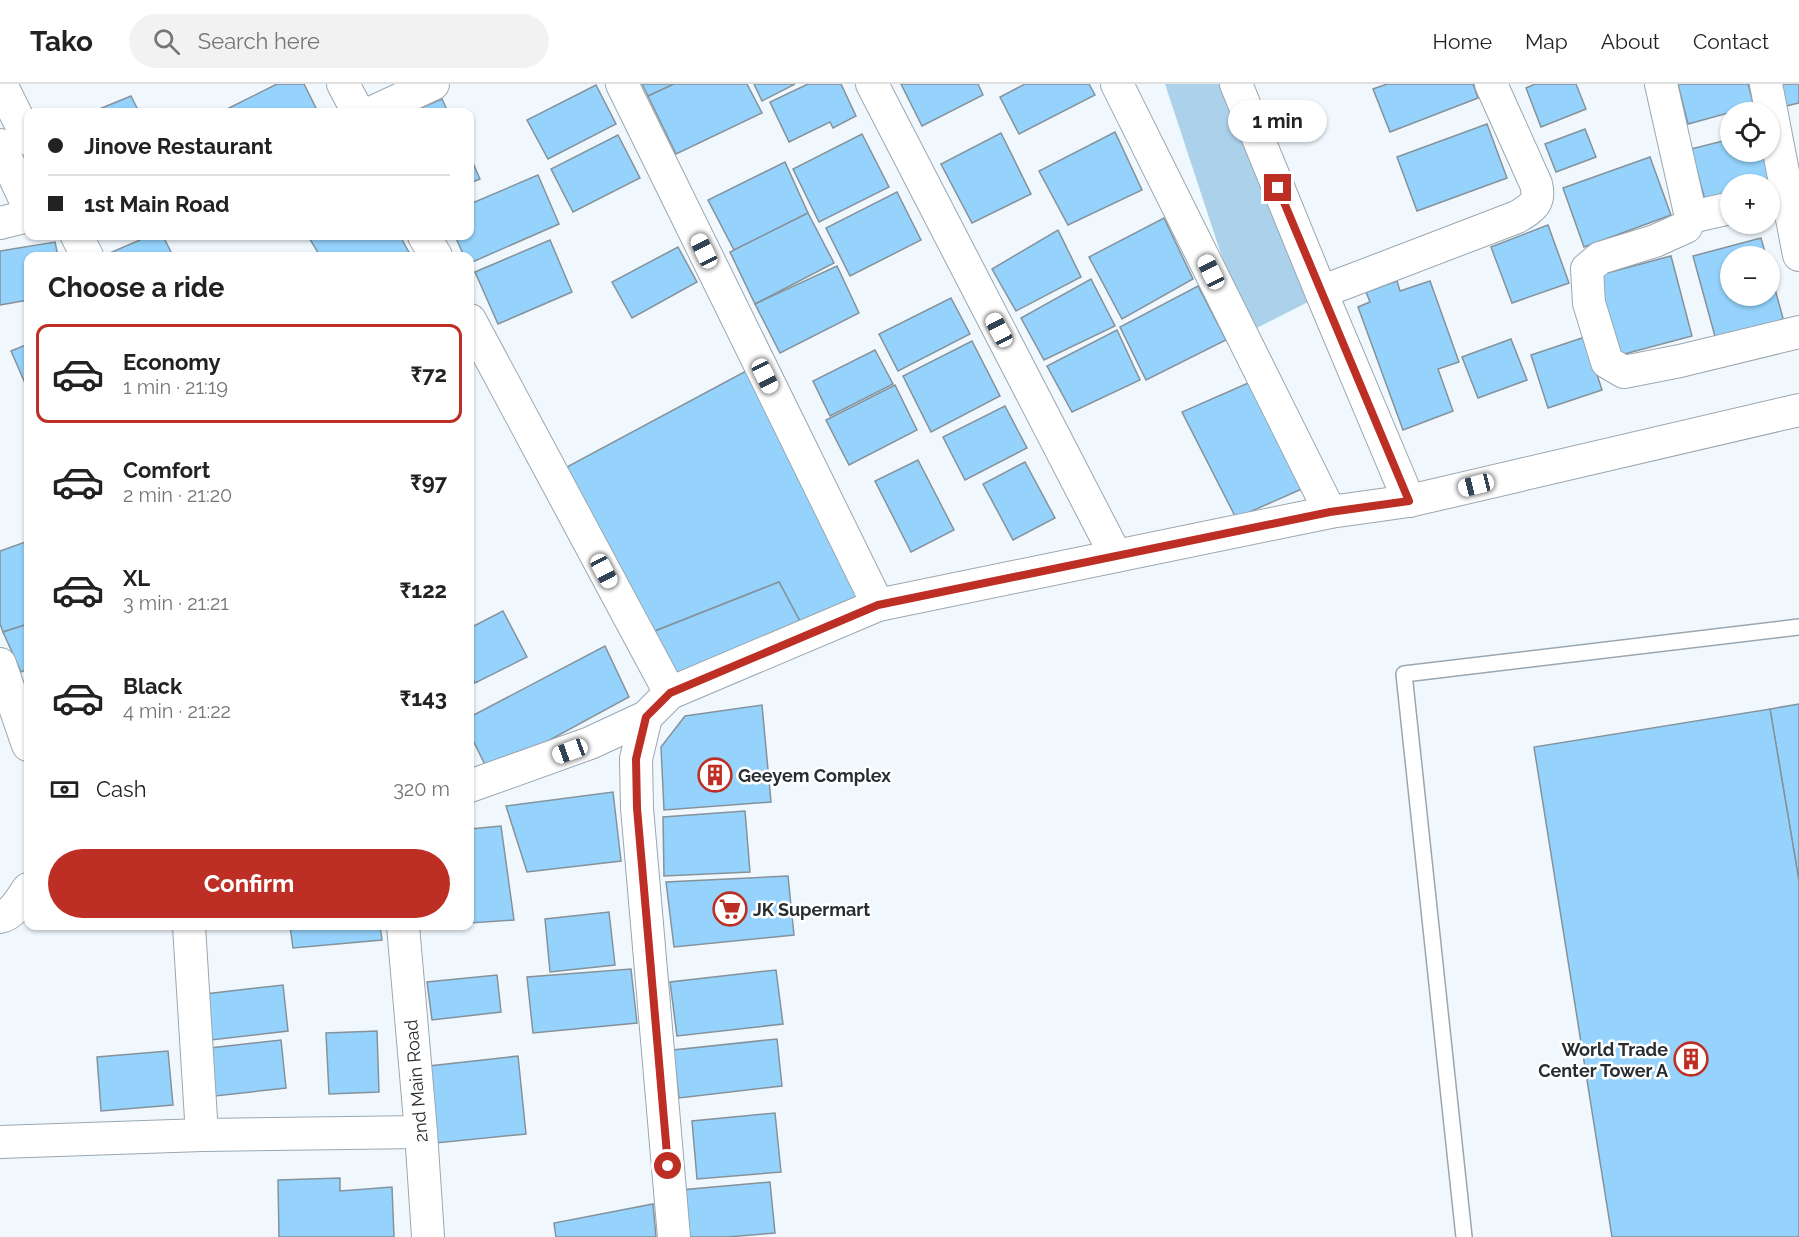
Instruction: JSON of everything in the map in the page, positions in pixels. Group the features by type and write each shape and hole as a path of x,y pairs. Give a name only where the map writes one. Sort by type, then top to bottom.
{"street":[{"path":"1,84 24,131"},
{"path":"342,84 356,108"},
{"path":"382,108 433,84"},
{"path":"622,84 878,605"},
{"path":"872,84 1116,556"},
{"path":"1117,84 1330,512"},
{"path":"1236,84 1409,501"},
{"path":"1321,292 1517,217 1535,204 1538,194 1536,184 1491,84"},
{"path":"1661,84 1691,217 1686,227 1655,241 1600,258 1587,269 1589,303 1607,362 1624,372 1799,332"},
{"path":"1766,84 1776,174"},
{"path":"0,145 24,197"},
{"path":"1780,203 1799,255"},
{"path":"1691,217 1720,210"},
{"path":"0,223 24,217"},
{"path":"474,327 670,693"},
{"path":"474,785 590,743 646,717 670,693 878,605 1330,512 1409,501 1799,410"},
{"path":"0,664 24,733"},
{"path":"646,717 636,759 637,808 674,1237"},
{"path":"0,917 15,908 24,895"},
{"path":"189,930 202,1135"},
{"name":"2nd Main Road","path":"403,930 428,1237"},
{"path":"0,1142 202,1135 421,1132"}],"lane":[{"path":"1464,1237 1404,674 1799,627"}],"shaded area":[{"path":"1165,84 1228,84 1314,299 1247,333"}],"building":[{"path":"277,84 304,84 316,108 229,108"},
{"path":"642,84 674,84 648,96"},
{"path":"674,84 747,84 762,113 676,154 648,96"},
{"path":"754,84 795,84 762,101"},
{"path":"808,84 841,84 856,116 833,128 830,122 789,142 770,102"},
{"path":"901,84 978,84 983,95 922,126"},
{"path":"1025,84 1089,84 1095,95 1019,134 1000,97"},
{"path":"1387,84 1473,84 1478,98 1390,132 1373,89"},
{"path":"1535,84 1576,84 1586,109 1541,127 1526,88"},
{"path":"1678,84 1748,84 1753,102 1720,102 1720,115 1688,124"},
{"path":"1781,84 1799,84 1799,103 1786,106"},
{"path":"596,85 616,124 548,159 527,120"},
{"path":"131,96 137,108 102,108"},
{"path":"442,99 446,108 421,108"},
{"path":"1487,124 1507,178 1417,211 1397,157"},
{"path":"1585,129 1596,157 1556,172 1545,144"},
{"path":"1115,132 1142,190 1068,225 1039,171"},
{"path":"1001,133 1031,194 972,223 941,164"},
{"path":"862,134 889,187 819,222 793,169"},
{"path":"618,135 640,178 573,212 551,169"},
{"path":"1720,142 1720,162 1770,162 1773,174 1720,174 1720,196 1705,200 1691,149"},
{"path":"1650,157 1671,215 1584,247 1563,188"},
{"path":"785,162 808,213 734,250 708,200"},
{"path":"474,165 480,179 474,181"},
{"path":"538,175 559,224 474,261 474,252 462,252 457,240 474,240 474,202"},
{"path":"897,192 921,240 850,276 826,228"},
{"path":"808,213 834,263 755,304 730,252"},
{"path":"1164,218 1193,279 1122,319 1089,257"},
{"path":"1548,225 1569,283 1512,303 1491,247"},
{"path":"1058,230 1081,277 1016,311 992,269"},
{"path":"1761,238 1763,246 1731,246"},
{"path":"140,240 165,240 171,252 112,252"},
{"path":"310,240 402,240 409,252 318,252"},
{"path":"550,240 572,292 498,324 475,272"},
{"path":"55,242 57,252 24,252 24,301 0,305 0,251"},
{"path":"678,247 697,282 632,318 612,282"},
{"path":"1720,249 1720,306 1780,306 1784,322 1716,340 1693,256"},
{"path":"1671,256 1692,336 1613,357 1592,277"},
{"path":"837,266 859,313 780,353 755,304"},
{"path":"1091,279 1115,326 1044,360 1021,318"},
{"path":"1397,281 1400,291 1430,281 1459,362 1438,369 1453,411 1403,430 1358,307 1370,302 1366,292"},
{"path":"1198,286 1226,340 1146,380 1120,327"},
{"path":"951,298 970,334 898,371 879,334"},
{"path":"1117,330 1140,380 1072,412 1047,366"},
{"path":"1585,337 1602,390 1548,408 1531,355"},
{"path":"1511,339 1527,380 1478,398 1462,357"},
{"path":"972,341 1000,396 931,432 903,376"},
{"path":"24,346 24,381 11,351"},
{"path":"875,350 893,384 830,416 813,381"},
{"path":"746,371 863,601 803,627 779,582 650,633 565,468"},
{"path":"1255,380 1304,488 1236,518 1182,412"},
{"path":"895,385 917,430 849,465 826,420"},
{"path":"1005,406 1027,448 965,480 943,437"},
{"path":"918,460 954,530 911,552 875,481"},
{"path":"1025,462 1055,518 1013,540 983,484"},
{"path":"24,542 24,625 3,632 0,624 0,551"},
{"path":"779,582 803,627 675,682 650,633"},
{"path":"503,611 527,657 475,683 474,626"},
{"path":"24,625 24,671 21,672 3,632"},
{"path":"605,646 629,697 489,773 474,742 474,715"},
{"path":"1799,704 1799,881 1770,709"},
{"name":"Geeyem Complex","path":"762,705 771,802 664,810 661,747 685,716"},
{"name":"World Trade Center Tower A","path":"1770,709 1799,881 1799,1237 1612,1237 1534,747"},
{"path":"613,792 621,861 527,872 506,806"},
{"path":"745,811 750,872 664,876 663,817"},
{"path":"501,826 514,920 474,923 474,829"},
{"name":"JK Supermart","path":"788,876 794,935 674,947 666,882"},
{"path":"609,912 615,965 550,972 545,919"},
{"path":"291,930 381,930 382,940 293,948"},
{"path":"631,969 637,1023 533,1033 527,977"},
{"path":"776,970 783,1024 677,1036 670,982"},
{"path":"497,975 501,1012 432,1020 427,982"},
{"path":"283,985 288,1031 211,1040 205,994"},
{"path":"377,1031 379,1092 329,1094 326,1033"},
{"path":"777,1039 782,1086 679,1098 673,1050"},
{"path":"281,1040 286,1088 215,1096 210,1048"},
{"path":"168,1051 173,1105 101,1111 97,1057"},
{"path":"518,1056 526,1134 436,1143 429,1066"},
{"path":"775,1113 781,1172 697,1179 692,1121"},
{"path":"340,1178 340,1191 392,1187 394,1237 279,1237 278,1180"},
{"path":"770,1182 775,1233 727,1237 685,1237 680,1190"},
{"path":"653,1204 656,1237 556,1237 554,1223"}],"place":[{"name":"Geeyem Complex","path":"715,775"},
{"name":"JK Supermart","path":"730,909"},
{"name":"World Trade Center Tower A","path":"1691,1059"}],"route":[{"path":"668,1166 637,808 636,759 646,717 670,693 878,605 1330,512 1409,501 1278,188"}]}
